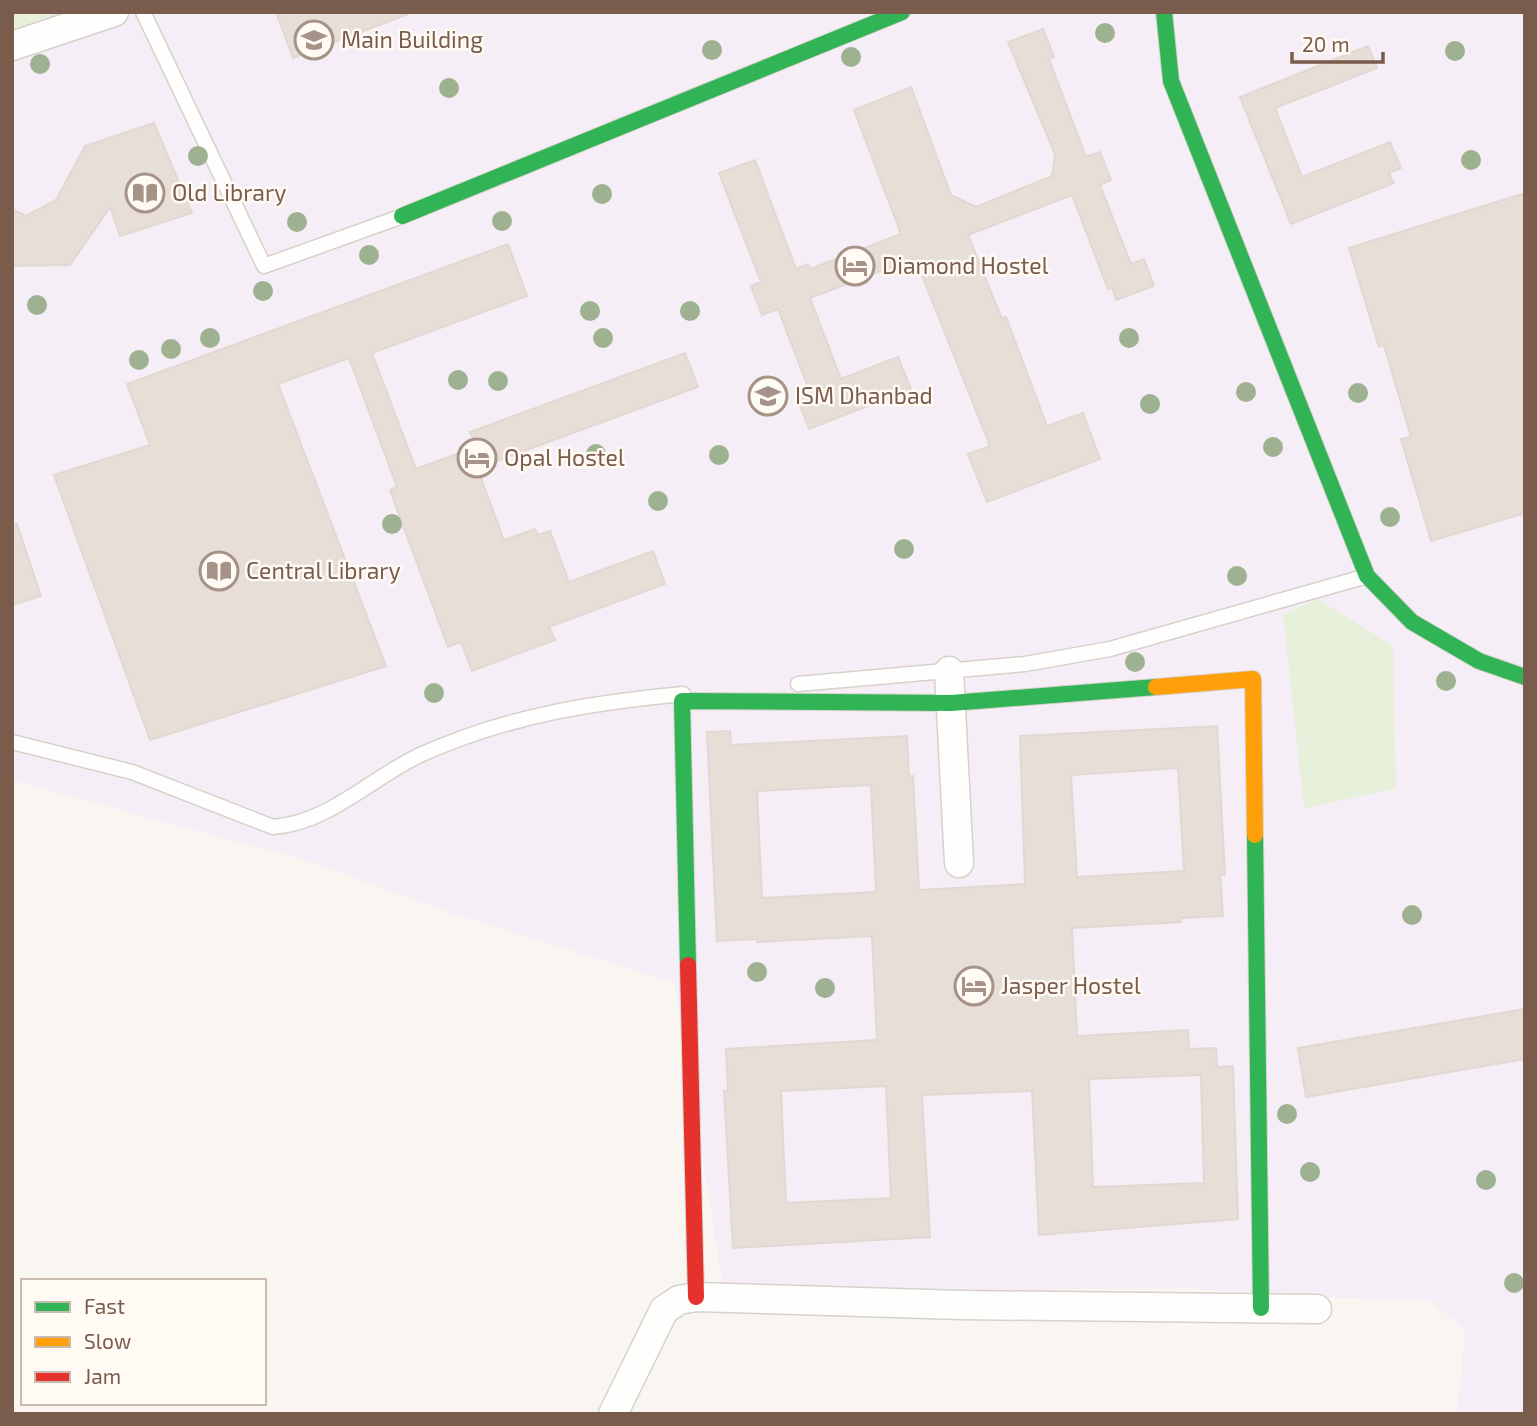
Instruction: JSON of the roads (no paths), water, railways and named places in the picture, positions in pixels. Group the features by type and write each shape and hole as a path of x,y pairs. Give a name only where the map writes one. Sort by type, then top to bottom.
{"street":[{"path":"12,46 114,12"},
{"path":"402,216 902,12"},
{"path":"1160,16 1171,81 1367,576 1412,622 1479,661 1525,677"},
{"path":"949,671 959,863"},
{"path":"696,1297 682,701 951,703 1253,679 1261,1308"},
{"path":"613,1414 664,1310 679,1300 696,1297 961,1305 1317,1309"}],"lane":[{"path":"144,12 264,266 402,216"},
{"path":"849,12 857,31"},
{"path":"12,742 132,772 273,827 293,826 328,810 417,757 488,727 598,702 1025,664 1110,649 1367,576"}],"place":[{"name":"Main Building","path":"314,40"},
{"name":"Old Library","path":"145,193"},
{"name":"Diamond Hostel","path":"855,266"},
{"name":"ISM Dhanbad","path":"768,396"},
{"name":"Opal Hostel","path":"477,458"},
{"name":"Central Library","path":"219,571"},
{"name":"Jasper Hostel","path":"974,986"}]}
